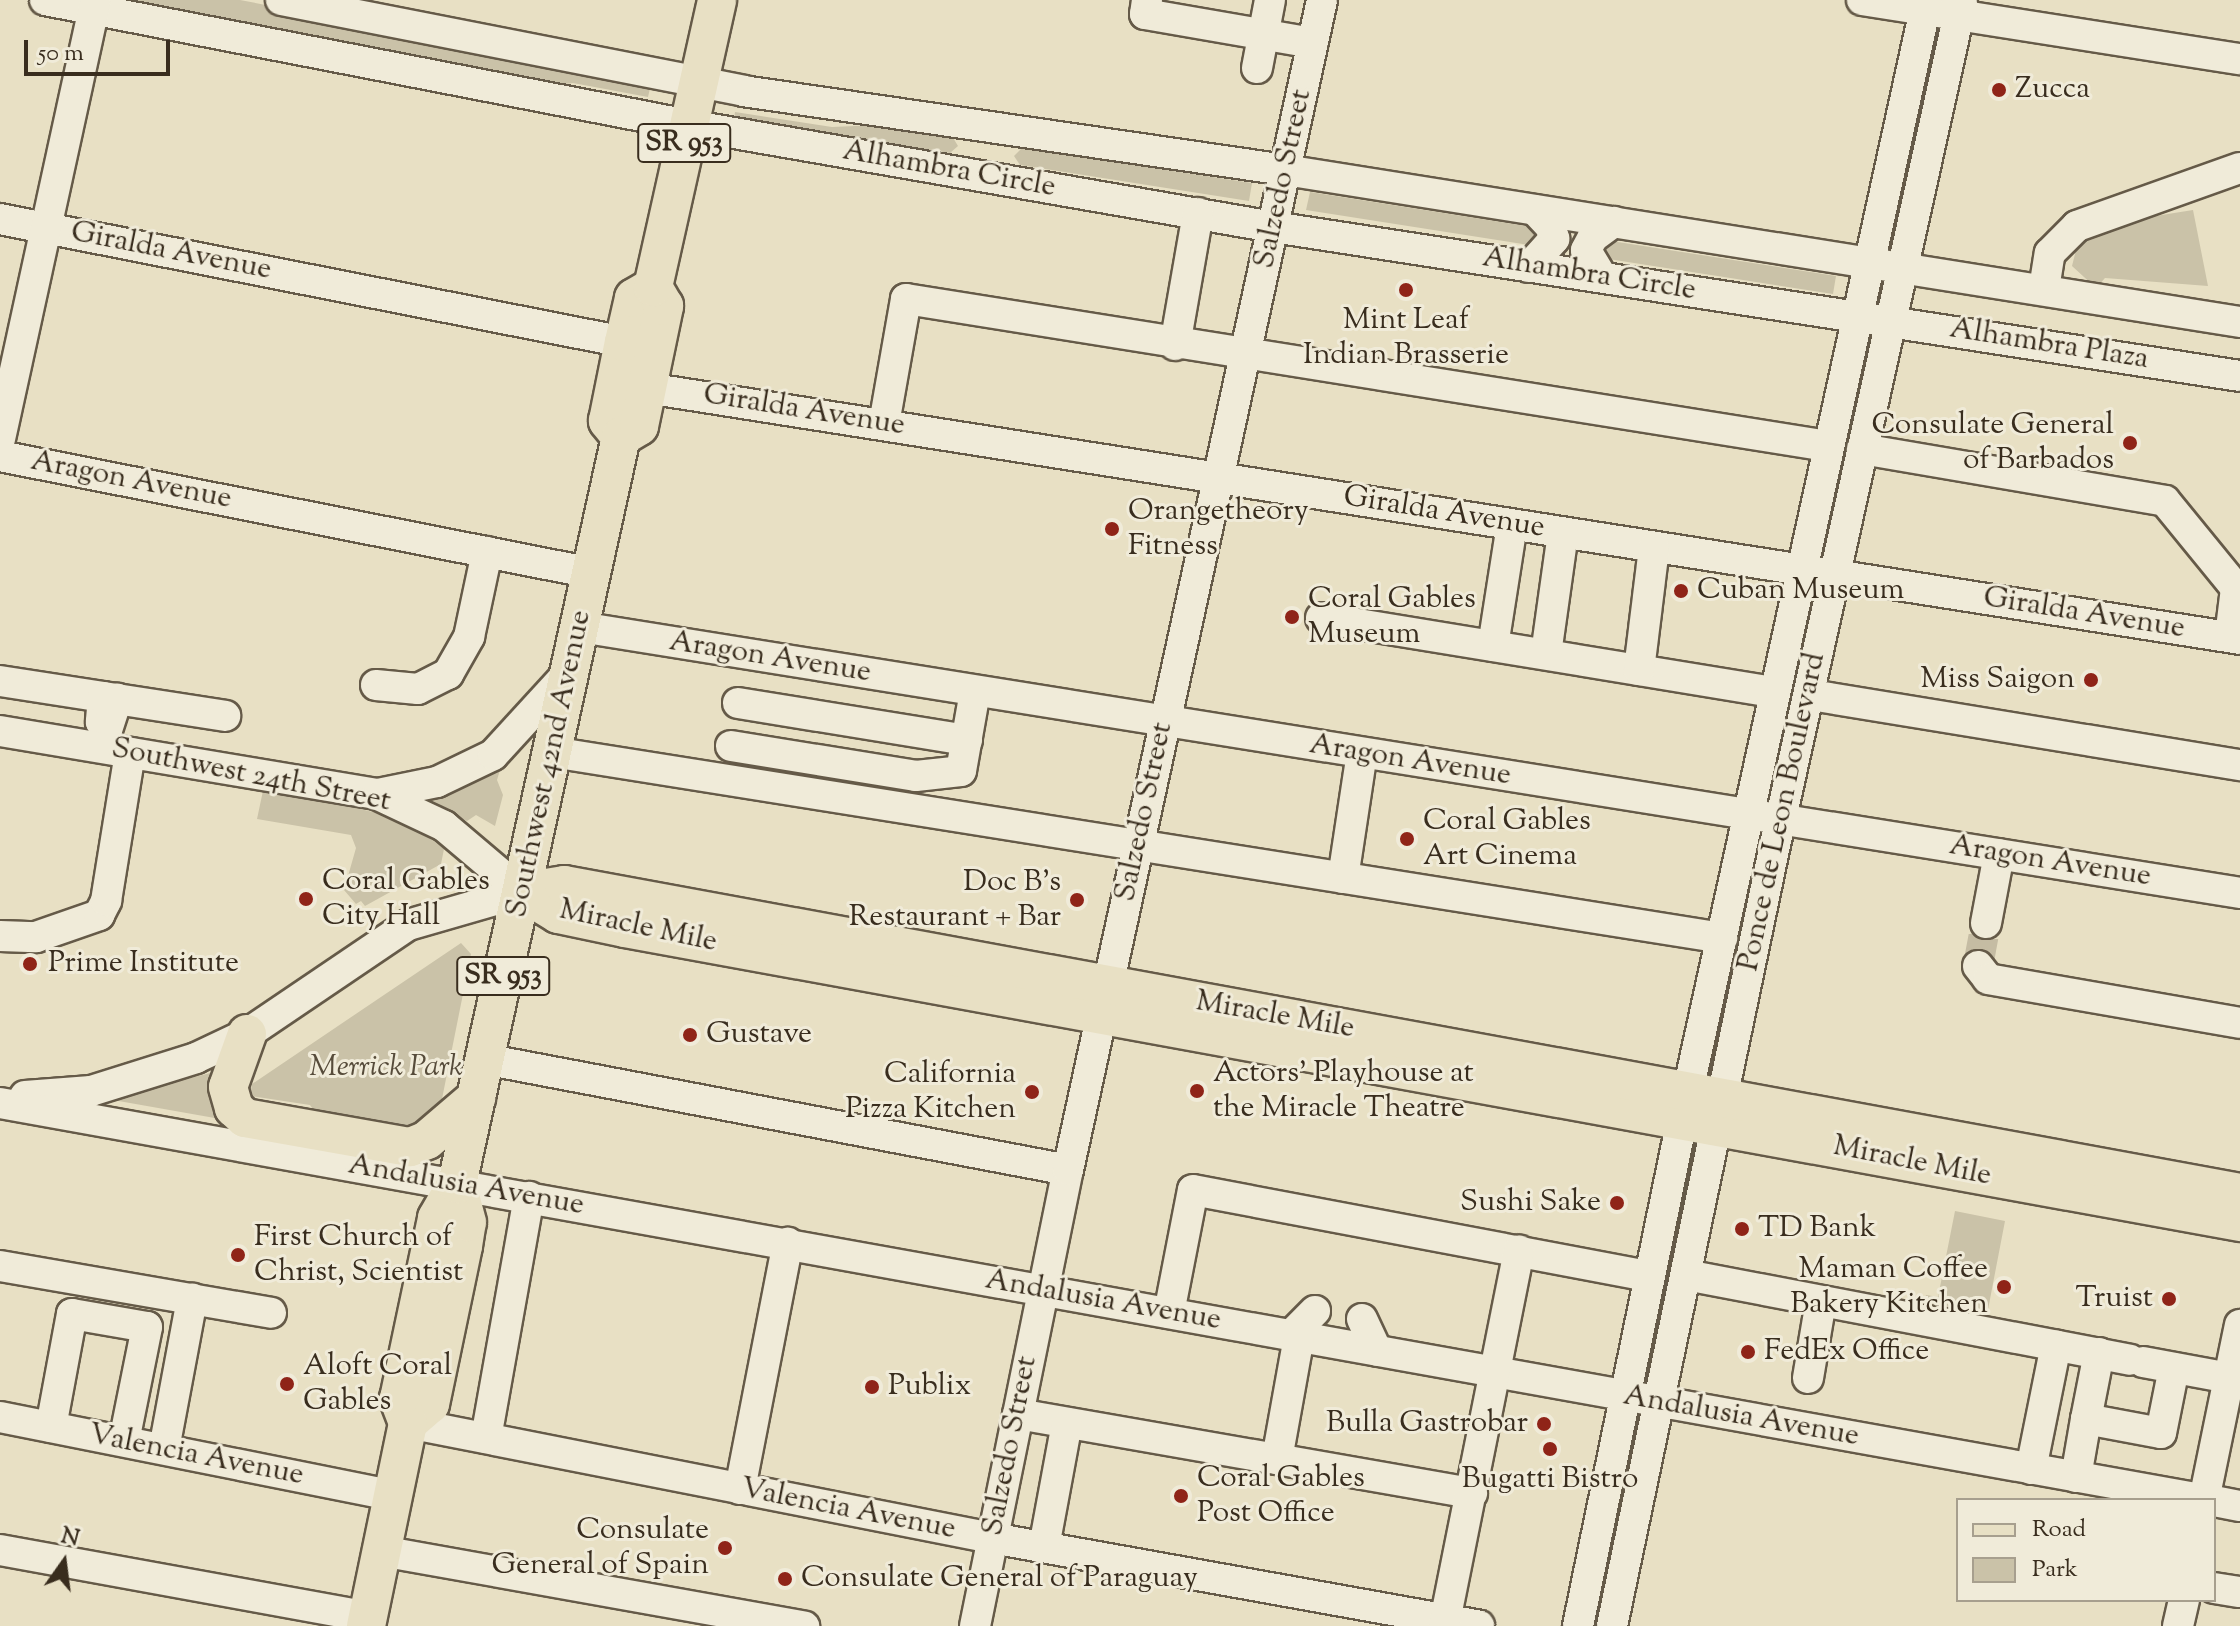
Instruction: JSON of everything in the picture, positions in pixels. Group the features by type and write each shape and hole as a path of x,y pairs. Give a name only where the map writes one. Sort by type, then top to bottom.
{"main road":[{"name":"Southwest 42nd Avenue","path":"621,437 608,421 624,342 643,292 688,125 717,0"},
{"name":"Southwest 42nd Avenue","path":"367,1621 408,1423 399,1399 437,1218 457,1184 621,437 639,426 647,388 664,306 643,292"},
{"name":"Miracle Mile","path":"522,892 558,914 1104,999 1702,1109 2240,1222"},
{"path":"247,1034 228,1087 234,1108 245,1118 410,1147 427,1140 476,1098"},
{"name":"Miracle Mile","path":"1702,1109 2240,1193"}],"street":[{"name":"Alhambra Circle","path":"45,0 94,5 688,125 951,171 1273,227 1858,316"},
{"name":"Alhambra Circle","path":"281,0 697,83 1869,261"},
{"path":"1147,0 1145,14 1313,43"},
{"path":"1257,68 1270,0"},
{"name":"Salzedo Street","path":"975,1626 1104,999 1322,0"},
{"path":"1862,0 1960,8 2162,34 2240,59"},
{"path":"0,439 94,5"},
{"name":"Ponce de Leon Boulevard","path":"1612,1626 1686,1275 1722,938 1800,570 1926,5"},
{"name":"Ponce de Leon Boulevard","path":"1578,1626 1649,1276 1702,1109 1782,819 1960,8"},
{"path":"951,171 969,147 959,122"},
{"path":"1018,182 1003,154 1020,131"},
{"path":"2044,289 2050,253 2077,226 2240,168"},
{"path":"1529,267 1554,239 1551,227 1535,210"},
{"path":"1175,345 1198,213"},
{"name":"Giralda Avenue","path":"0,219 624,342"},
{"path":"1602,277 1586,250 1593,237 1614,222"},
{"name":"Alhambra Plaza","path":"1869,261 2240,322"},
{"path":"884,424 906,299 1246,357 1828,446"},
{"name":"Alhambra Plaza","path":"1858,316 2240,376"},
{"name":"Giralda Avenue","path":"647,388 884,424 934,419 1218,477 2235,638"},
{"path":"1862,449 2165,501 2236,588 2235,638"},
{"name":"Aragon Avenue","path":"0,456 592,573"},
{"path":"1493,646 1512,525"},
{"path":"1546,654 1563,533"},
{"path":"1639,670 1654,547"},
{"path":"376,685 418,689 448,674 469,637 487,552"},
{"path":"1321,618 1775,692"},
{"name":"Aragon Avenue","path":"580,627 2240,893"},
{"path":"726,778 746,652"},
{"path":"376,794 437,782 493,755 570,671"},
{"path":"0,681 225,716"},
{"path":"731,746 916,776 961,771 975,692"},
{"path":"1811,695 2240,765"},
{"path":"0,936 36,937 99,915 106,901 114,744 101,722 110,698"},
{"path":"738,703 967,740"},
{"name":"Southwest 24th Street","path":"0,731 114,744 376,794 444,826 522,892"},
{"path":"552,752 1722,938"},
{"path":"1343,878 1362,753"},
{"path":"1986,923 1999,854"},
{"path":"0,1096 91,1091 196,1058 247,1034 408,925 522,892"},
{"path":"1978,966 1988,979 2240,1023"},
{"path":"484,1059 1066,1178"},
{"name":"Andalusia Avenue","path":"0,1103 2194,1498"},
{"path":"993,1171 1066,1178"},
{"path":"1169,1313 1193,1190 1649,1276"},
{"path":"486,1438 529,1197"},
{"path":"740,1489 788,1243"},
{"path":"1444,1623 1519,1250"},
{"path":"0,1266 271,1313"},
{"path":"1686,1275 2234,1379"},
{"path":"164,1449 192,1299"},
{"path":"1797,1427 1814,1379 1821,1301"},
{"path":"1277,1459 1295,1336 1315,1311"},
{"path":"51,1427 72,1314 147,1327 124,1441"},
{"path":"1362,1319 1377,1351"},
{"path":"2205,1498 2234,1379 2240,1325"},
{"path":"2031,1469 2056,1345"},
{"path":"2076,1477 2099,1353"},
{"path":"2086,1419 2161,1433 2174,1368"},
{"path":"1018,1414 1472,1493"},
{"name":"Valencia Avenue","path":"0,1417 392,1495"},
{"name":"Valencia Avenue","path":"408,1423 740,1489 924,1538 992,1538 1444,1623 1479,1626"},
{"path":"1044,1547 1067,1423"},
{"path":"2216,1501 2240,1506"},
{"path":"0,1550 367,1621"},
{"path":"381,1551 804,1626"},
{"path":"2216,1588 2240,1592"}],"green space":[{"path":"110,0 240,0 652,80 648,97 573,83 545,86"},
{"path":"735,112 832,127 878,125 952,136 958,146 950,153 734,119"},
{"path":"1022,148 1252,183 1249,201 1020,165 1014,156"},
{"path":"1310,192 1538,228 1543,232 1535,246 1306,210"},
{"path":"2193,210 2208,286 2105,278 2096,288 2072,266 2078,242 2099,225"},
{"path":"1605,240 1836,276 1833,294 1602,258 1599,243"},
{"path":"502,763 497,780 503,795 495,826 476,815 467,821 420,796"},
{"path":"264,786 406,820 444,849 441,864 365,906 361,901 356,904 344,890 356,848 351,835 257,819"},
{"name":"Merrick Park","path":"461,943 471,954 440,1109 407,1132 321,1121 310,1105 250,1096 252,1084"},
{"path":"214,1072 226,1120 113,1100 113,1098"},
{"path":"1955,1211 2005,1221 1986,1320 1923,1308 1926,1295 1938,1297"}],"tunnel":[{"path":"1978,966 1986,923"}],"place":[{"name":"Zucca","path":"1999,90"},
{"name":"Mint Leaf Indian Brasserie","path":"1406,290"},
{"name":"Consulate General of Barbados","path":"2130,443"},
{"name":"Orangetheory Fitness","path":"1112,529"},
{"name":"Cuban Museum","path":"1681,591"},
{"name":"Coral Gables Museum","path":"1292,617"},
{"name":"Miss Saigon","path":"2091,680"},
{"name":"Coral Gables Art Cinema","path":"1407,839"},
{"name":"Coral Gables City Hall","path":"306,899"},
{"name":"Doc B's Restaurant + Bar","path":"1077,900"},
{"name":"Prime Institute","path":"30,964"},
{"name":"Gustave","path":"690,1035"},
{"name":"Actors' Playhouse at the Miracle Theatre","path":"1197,1091"},
{"name":"California Pizza Kitchen","path":"1032,1092"},
{"name":"Sushi Sake","path":"1617,1203"},
{"name":"TD Bank","path":"1742,1229"},
{"name":"First Church of Christ, Scientist","path":"238,1255"},
{"name":"Maman Coffee Bakery Kitchen","path":"2004,1287"},
{"name":"Truist","path":"2169,1299"},
{"name":"FedEx Office","path":"1748,1352"},
{"name":"Aloft Coral Gables","path":"287,1384"},
{"name":"Publix","path":"872,1387"},
{"name":"Bulla Gastrobar","path":"1544,1424"},
{"name":"Bugatti Bistro","path":"1550,1449"},
{"name":"Coral Gables Post Office","path":"1181,1496"},
{"name":"Consulate General of Spain","path":"725,1548"},
{"name":"Consulate General of Paraguay","path":"785,1579"}]}
